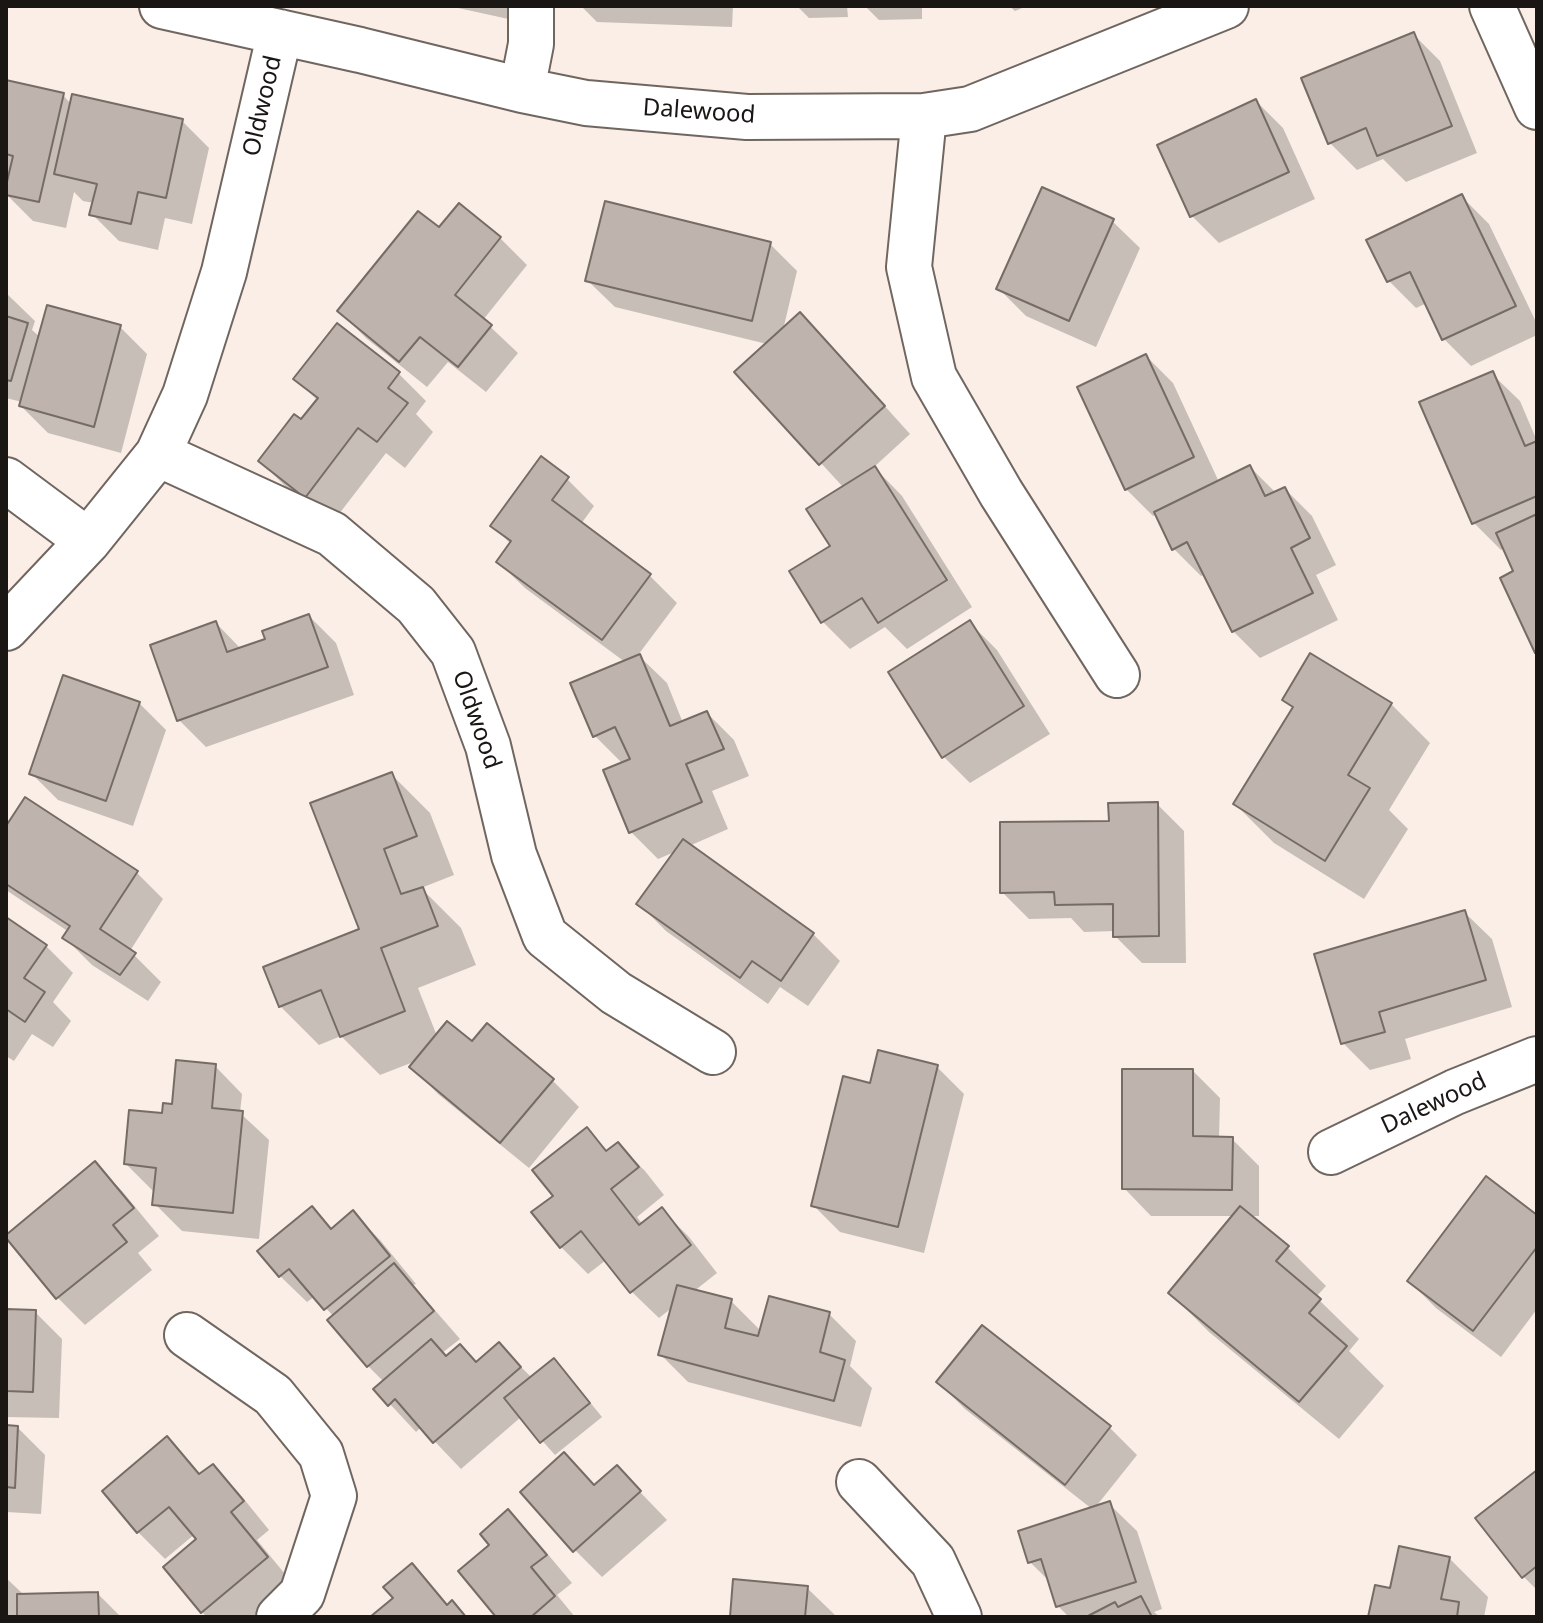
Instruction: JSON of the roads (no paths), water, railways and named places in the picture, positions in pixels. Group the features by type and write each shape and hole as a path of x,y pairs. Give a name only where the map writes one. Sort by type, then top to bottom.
{"street":[{"name":"Dalewood","path":"162,6 586,103 747,117 924,116 970,109 1224,6"},
{"path":"522,90 531,44 531,6"},
{"path":"1492,6 1537,107"},
{"name":"Oldwood","path":"6,628 88,541 158,454 185,395 224,272 280,32"},
{"path":"924,116 909,267 934,377 1001,493 1117,675"},
{"name":"Oldwood","path":"158,454 332,534 416,605 453,652 488,746 514,855 545,936 616,993 713,1052"},
{"path":"6,480 88,541"},
{"name":"Dalewood","path":"1331,1152 1455,1092 1537,1059"},
{"path":"187,1335 273,1395 321,1454 334,1496 302,1594 279,1617"},
{"path":"859,1482 933,1561 959,1617"}]}
